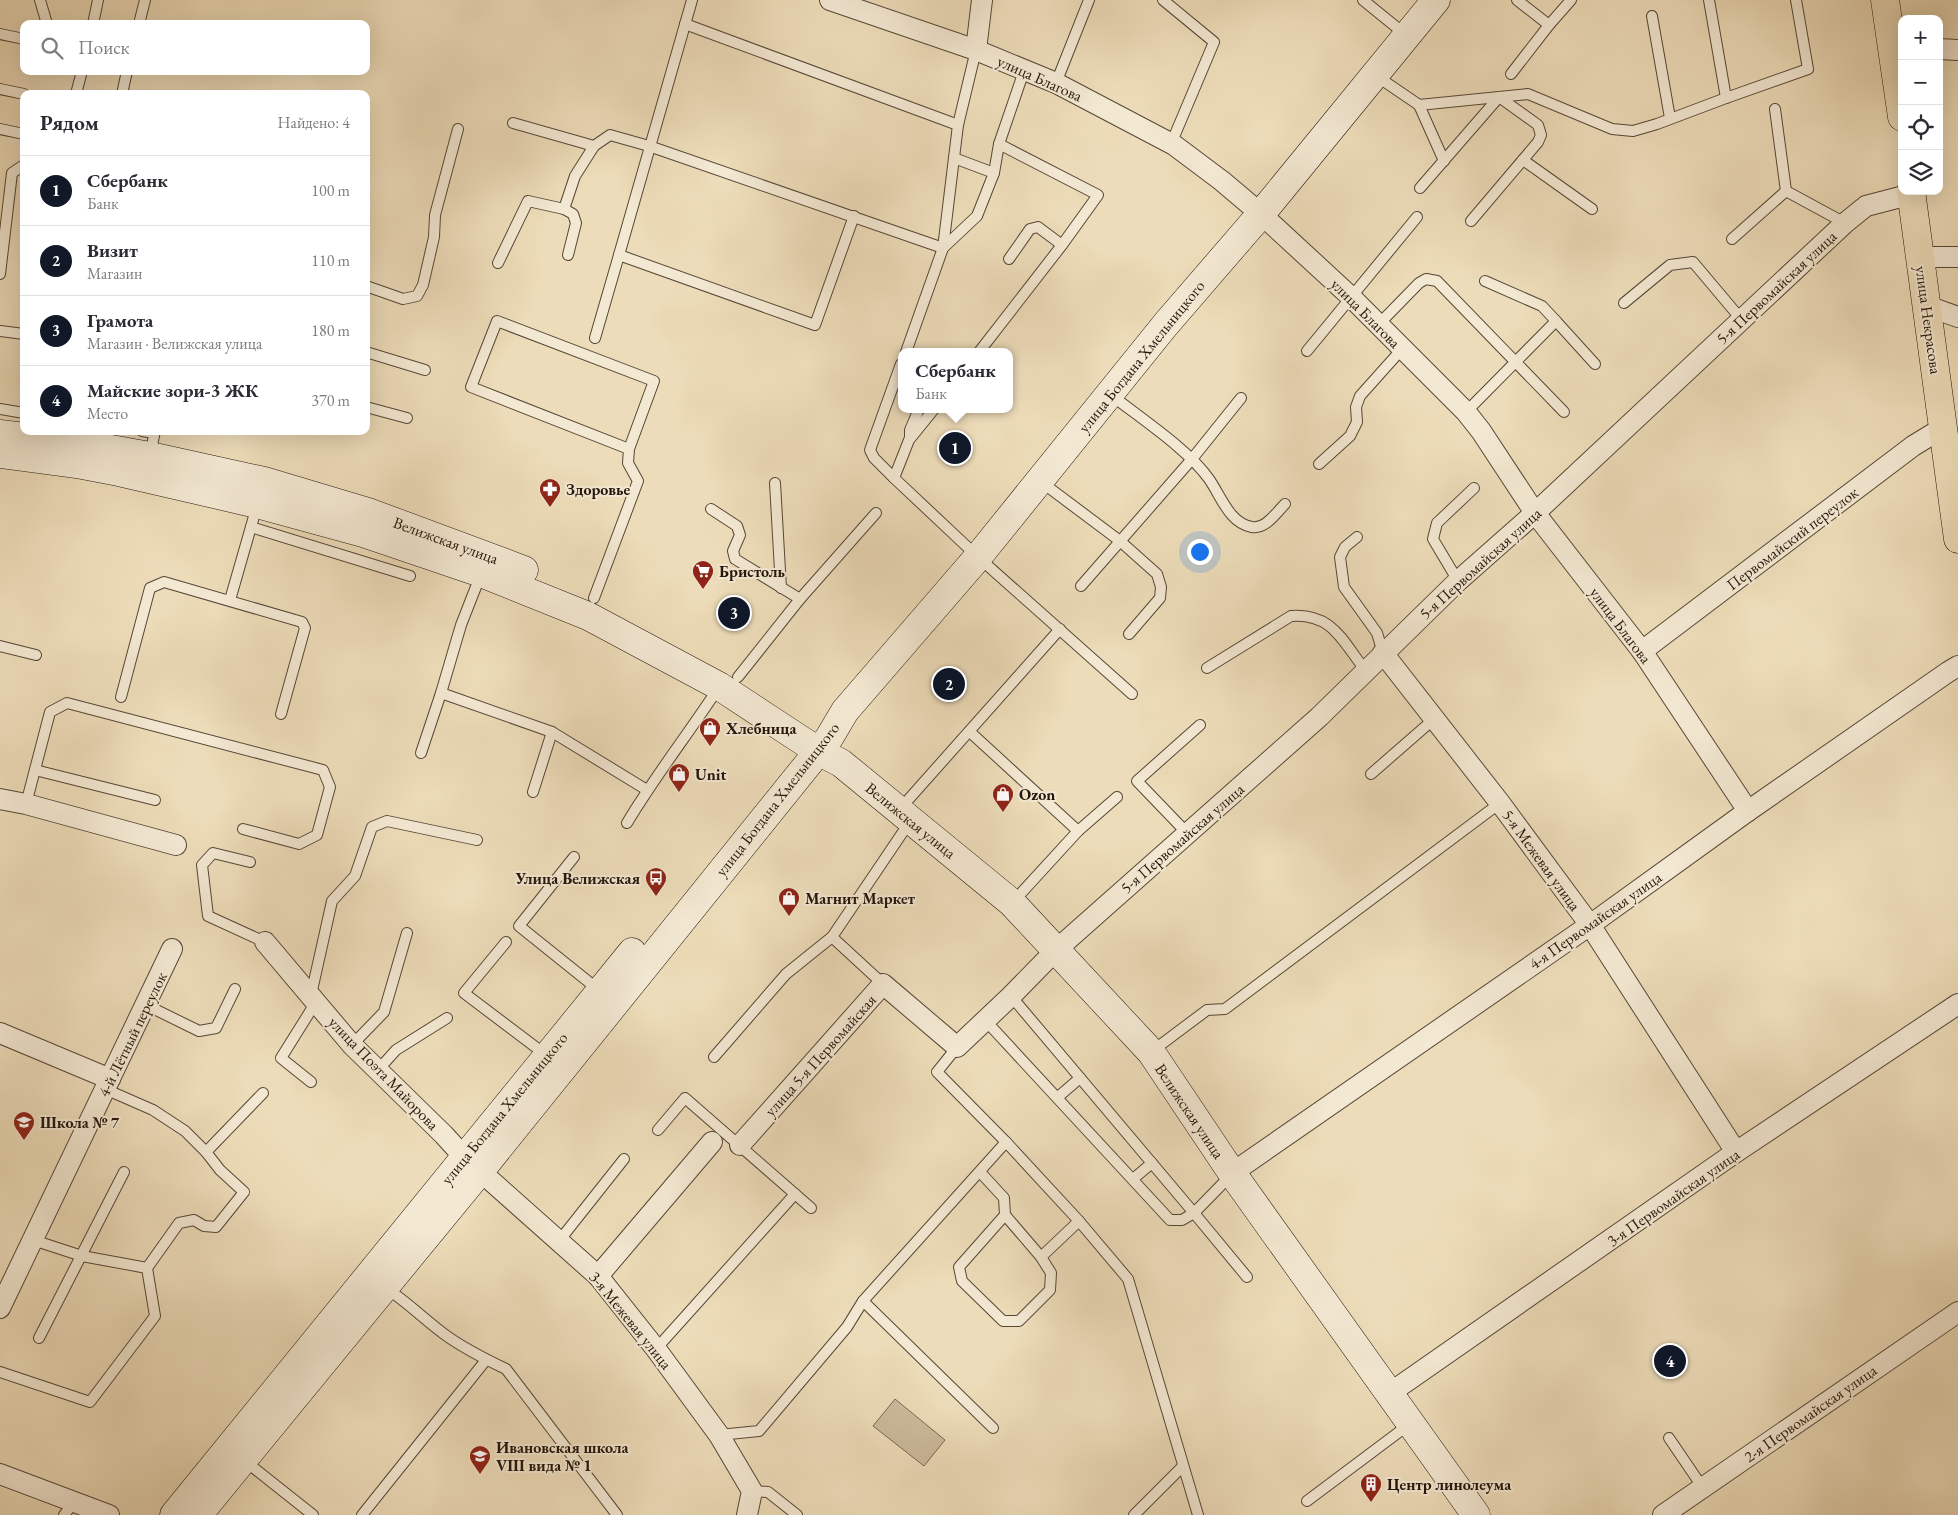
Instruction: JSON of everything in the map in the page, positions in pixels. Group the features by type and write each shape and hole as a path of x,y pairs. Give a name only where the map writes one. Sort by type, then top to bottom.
{"main road":[{"name":"улица Богдана Хмельницкого","path":"174,1515 472,1164 822,745 845,711 978,557 1166,324 1261,214 1436,0"},
{"path":"1885,0 1897,47 1901,105"},
{"name":"улица Некрасова","path":"1911,195 1958,538"},
{"name":"Велижская улица","path":"0,434 83,444 150,438 259,499 481,573 588,616 728,682 786,707 822,745 1012,903 1150,1052 1232,1173 1476,1515"},
{"name":"Велижская улица","path":"0,454 77,464 259,499 371,513 481,552 594,598 728,682"},
{"name":"улица Богдана Хмельницкого","path":"198,1515 384,1287 547,1056 600,991 822,745"}],"street":[{"name":"улица Благова","path":"830,0 976,50 1056,83 1172,144 1261,214 1351,297 1466,412 1481,431 1535,513 1642,651 1748,811"},
{"path":"976,50 982,0"},
{"path":"1943,49 1958,50"},
{"name":"5-я Первомайская улица","path":"1056,950 1319,717 1458,581 1535,513 1740,319 1845,223 1866,206 1904,195"},
{"path":"1920,257 1958,258"},
{"path":"1927,306 1958,317"},
{"name":"Первомайский переулок","path":"1642,651 1913,446 1944,427"},
{"name":"5-я Межевая улица","path":"1383,653 1500,803 1590,925 1736,1152"},
{"name":"4-я Первомайская улица","path":"1232,1173 1590,925 1748,811 1958,666"},
{"path":"0,799 26,804 176,845"},
{"name":"улица Поэта Майорова","path":"265,942 352,1045 444,1134 472,1164"},
{"name":"4-й Лётный переулок","path":"0,1308 172,949"},
{"path":"957,1047 1056,950"},
{"name":"улица 5-я Первомайская","path":"740,1145 883,984 957,1047"},
{"name":"3-я Первомайская улица","path":"1390,1394 1736,1152 1958,1004"},
{"path":"0,1033 108,1084"},
{"path":"598,1276 712,1142"},
{"name":"3-я Межевая улица","path":"472,1164 598,1276 656,1349 719,1435 752,1491"},
{"name":"2-я Первомайская улица","path":"1663,1515 1958,1312"},
{"path":"0,1474 70,1508 109,1515"},
{"path":"747,1515 752,1491"}],"lane":[{"path":"40,0 47,20"},
{"path":"94,20 98,0"},
{"path":"140,20 145,0"},
{"path":"595,338 692,0"},
{"path":"1056,83 1089,0"},
{"path":"1163,0 1214,42 1172,144"},
{"path":"1363,0 1407,36"},
{"path":"1517,0 1549,25"},
{"path":"1511,74 1571,0"},
{"path":"1709,0 1726,98"},
{"path":"1419,105 1528,94 1612,129 1632,131 1808,70 1796,0"},
{"path":"1652,16 1670,118"},
{"path":"685,24 958,125"},
{"path":"0,34 20,38"},
{"path":"907,348 943,248 958,125 976,50"},
{"path":"943,248 977,216 994,173 999,144 1024,71"},
{"path":"77,90 81,75"},
{"path":"123,90 127,75"},
{"path":"1375,75 1419,105 1444,161"},
{"path":"0,89 20,93"},
{"path":"1471,221 1538,142 1541,135 1538,126 1499,97"},
{"path":"1420,188 1499,97"},
{"path":"1775,109 1786,191"},
{"path":"512,123 594,146"},
{"path":"0,129 20,133"},
{"path":"370,287 403,299 418,296 423,285 434,237 435,215 458,129"},
{"path":"564,209 575,176 594,146 610,135 649,146 943,248"},
{"path":"982,348 1098,196 999,144"},
{"path":"954,158 994,173"},
{"path":"1523,160 1592,209"},
{"path":"0,274 12,173 20,168"},
{"path":"1786,191 1845,223"},
{"path":"1732,239 1786,191"},
{"path":"498,263 528,201 564,209 573,214 576,222 568,255"},
{"path":"619,255 815,325 854,216"},
{"path":"1307,351 1417,216"},
{"path":"1009,259 1030,229 1038,227 1062,245"},
{"path":"1624,303 1670,265 1693,262 1740,319"},
{"path":"1378,325 1419,283 1426,279 1437,282 1564,412"},
{"path":"1485,281 1542,306 1595,364"},
{"path":"594,598 638,481 628,463 629,448 654,382 497,321 471,386 629,448"},
{"path":"1466,412 1556,321"},
{"path":"0,331 20,334"},
{"path":"1319,464 1350,436 1356,422 1356,407 1360,396 1402,349"},
{"path":"370,353 425,370"},
{"path":"898,372 870,450 874,458 978,557 1132,694"},
{"path":"1110,394 1192,459 1209,479 1229,512 1240,522 1253,527 1265,525 1285,504"},
{"path":"1081,586 1192,459 1241,398"},
{"path":"370,408 407,418"},
{"path":"0,409 20,412"},
{"path":"894,478 917,413"},
{"path":"909,440 931,413"},
{"path":"1039,481 1120,541 1157,574 1161,587 1160,598 1129,634"},
{"path":"775,483 782,588"},
{"path":"1458,581 1433,538 1437,523 1474,488"},
{"path":"230,600 259,499 410,576"},
{"path":"711,509 736,526 740,535 733,551 735,559 800,599"},
{"path":"627,823 647,790 728,682 876,513"},
{"path":"1357,538 1345,547 1340,558 1344,587 1377,633 1383,653"},
{"path":"421,753 461,625 481,573"},
{"path":"121,697 150,588 164,582 302,622 305,628 281,714"},
{"path":"1207,668 1290,616 1304,615 1318,618 1330,624 1366,671"},
{"path":"714,1057 786,974 832,937 905,814 970,732 1060,629"},
{"path":"0,646 36,655"},
{"path":"441,693 552,732 647,790"},
{"path":"26,804 50,712 67,703 323,770 330,787 317,835 299,844 243,829"},
{"path":"1371,774 1434,719"},
{"path":"1187,833 1137,781 1200,725"},
{"path":"533,792 552,732"},
{"path":"970,732 1078,831"},
{"path":"35,770 155,800"},
{"path":"1012,903 1078,831 1117,797"},
{"path":"1150,1052 1207,1010 1225,1009 1500,803"},
{"path":"311,1082 280,1058 314,999 332,901 355,876 372,827 387,821 477,840"},
{"path":"250,862 213,853 202,865 208,916 265,942"},
{"path":"574,857 520,926 600,991"},
{"path":"352,1045 384,1012 407,933"},
{"path":"832,937 883,984"},
{"path":"506,942 464,992 547,1056"},
{"path":"146,1005 199,1031 216,1028 235,989"},
{"path":"1011,996 1247,1277"},
{"path":"378,1070 396,1050 448,1018"},
{"path":"985,1020 1170,1220 1182,1220 1194,1213 1232,1173"},
{"path":"957,1047 937,1072 1006,1142 1079,1221 1128,1279 1182,1467 1198,1515"},
{"path":"1058,1097 1080,1078"},
{"path":"0,1372 90,1402 155,1316 147,1268 179,1223 194,1220 204,1226 216,1227 244,1192 220,1170 206,1152 185,1131 108,1084"},
{"path":"206,1152 263,1093"},
{"path":"658,1130 685,1098 811,1208"},
{"path":"719,1435 758,1431 847,1327 863,1301 1006,1142"},
{"path":"559,1241 624,1158"},
{"path":"1133,1179 1152,1163"},
{"path":"39,1338 124,1172"},
{"path":"980,1172 1004,1198 1005,1215 1041,1257 1051,1273 1050,1290 1019,1321 1003,1321 962,1281 959,1267 1005,1215"},
{"path":"656,1349 796,1194"},
{"path":"1041,1257 1079,1221"},
{"path":"33,1240 82,1256 147,1268"},
{"path":"384,1287 405,1301 446,1335 486,1360 506,1369 617,1515"},
{"path":"863,1301 993,1428"},
{"path":"362,1515 486,1360"},
{"path":"1307,1501 1412,1423"},
{"path":"1669,1438 1703,1488"},
{"path":"244,1460 312,1515"},
{"path":"1134,1515 1182,1467"},
{"path":"752,1491 768,1492 797,1515"}],"shaded area":[{"path":"895,1399 945,1440 924,1466 873,1426"}],"place":[{"name":"Сбербанк","path":"955,448"},
{"name":"Здоровье","path":"550,508"},
{"name":"Бристоль","path":"703,590"},
{"name":"Грамота","path":"734,613"},
{"name":"Визит","path":"949,684"},
{"name":"Хлебница","path":"710,747"},
{"name":"Unit","path":"679,793"},
{"name":"Ozon","path":"1003,813"},
{"name":"Улица Велижская","path":"656,897"},
{"name":"Магнит Маркет","path":"789,917"},
{"name":"Школа № 7","path":"24,1141"},
{"name":"Майские зори-3 ЖК","path":"1670,1361"},
{"name":"Ивановская школа VIII вида № 1","path":"480,1475"},
{"name":"Центр линолеума","path":"1371,1503"}]}
